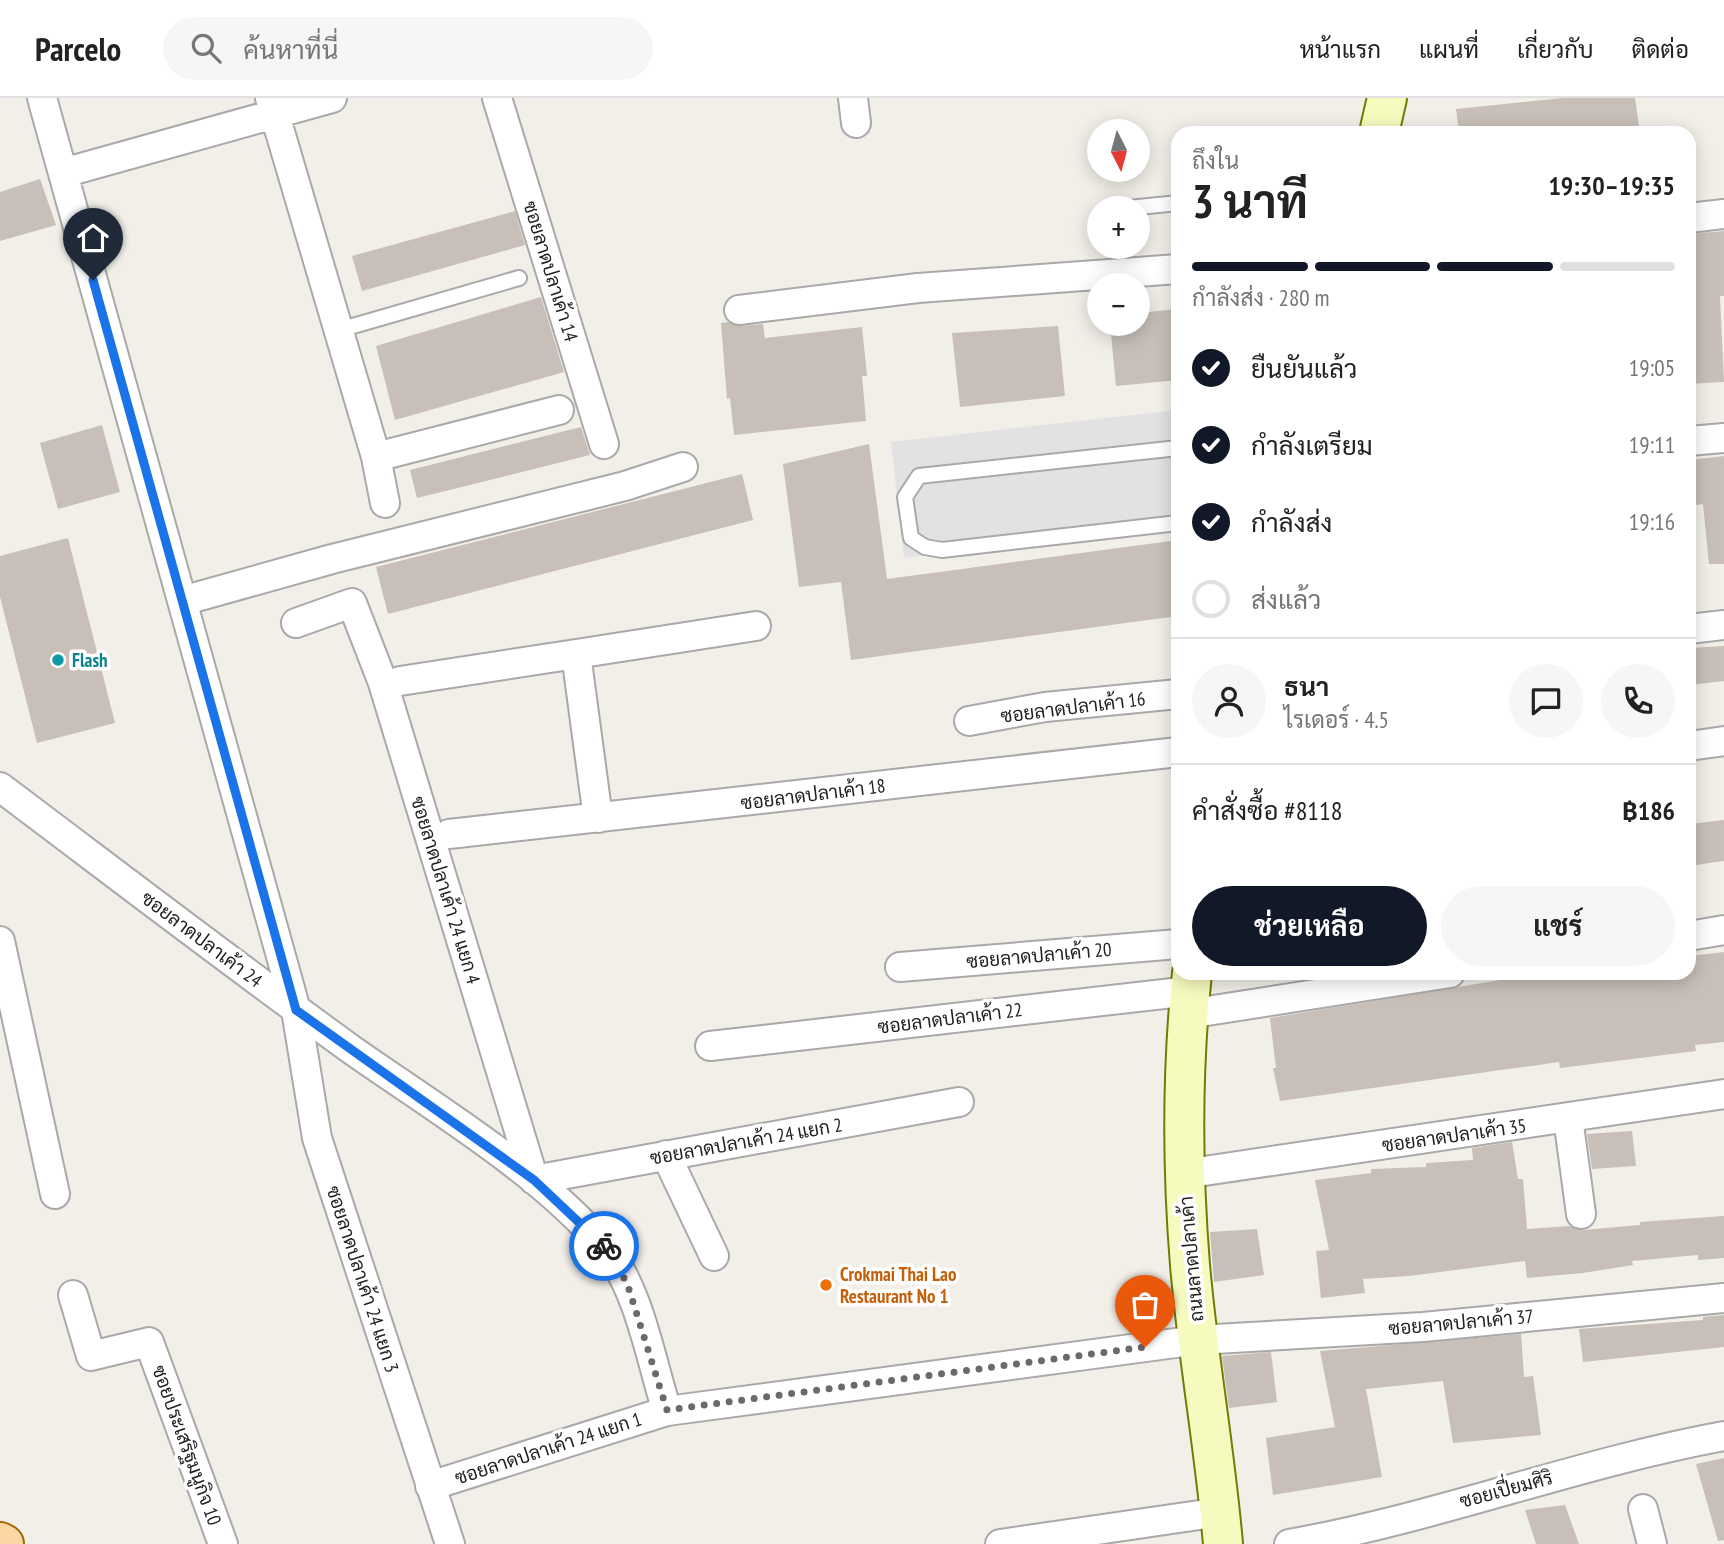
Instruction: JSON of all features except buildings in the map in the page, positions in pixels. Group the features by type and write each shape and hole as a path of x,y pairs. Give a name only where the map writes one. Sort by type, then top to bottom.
{"main road":[{"path":"1381,126 1387,98"},
{"name":"ถนนลาดปลาเค้า","path":"1190,993 1184,1174 1198,1340 1222,1528"}],"street":[{"name":"ซอยลาดปลาเค้า 24 แยก 3","path":"42,98 296,1010 317,1139 450,1544"},
{"path":"63,173 272,106 332,98"},
{"name":"ซอยลาดปลาเค้า 14","path":"497,98 604,443"},
{"path":"272,106 376,457 386,503"},
{"path":"1696,217 1724,215"},
{"path":"739,310 918,288 1171,270"},
{"path":"376,457 559,410"},
{"path":"1696,441 1724,438"},
{"path":"182,601 331,559 625,486 682,467"},
{"name":"ซอยลาดปลาเค้า 24 แยก 4","path":"296,623 352,603 383,682 534,1180"},
{"path":"1696,628 1724,625"},
{"path":"400,681 756,626"},
{"path":"576,654 598,818"},
{"name":"ซอยลาดปลาเค้า 16","path":"969,721 1045,707 1171,695"},
{"path":"1696,745 1724,741"},
{"name":"ซอยลาดปลาเค้า 18","path":"449,834 1171,753"},
{"name":"ซอยลาดปลาเค้า 24","path":"0,787 296,1010 534,1180 607,1250 627,1283 667,1410"},
{"path":"1696,935 1724,930"},
{"path":"0,941 55,1194"},
{"name":"ซอยลาดปลาเค้า 20","path":"900,967 1171,945"},
{"name":"ซอยลาดปลาเค้า 22","path":"710,1046 1190,993 1359,980"},
{"name":"ซอยลาดปลาเค้า 35","path":"1184,1174 1724,1094"},
{"name":"ซอยลาดปลาเค้า 24 แยก 2","path":"534,1180 959,1101"},
{"path":"1568,1118 1581,1214"},
{"path":"666,1156 714,1256"},
{"name":"ซอยประเสริฐมนูกิจ 10","path":"73,1295 91,1356 149,1342 223,1544"},
{"name":"ซอยลาดปลาเค้า 37","path":"1198,1340 1423,1326 1724,1298"},
{"path":"667,1410 1198,1340"},
{"name":"ซอยลาดปลาเค้า 24 แยก 1","path":"430,1486 667,1410"},
{"name":"ซอยเปี่ยมศิริ","path":"1289,1544 1359,1529 1644,1451 1724,1436"},
{"path":"1643,1509 1652,1544"},
{"path":"1000,1544 1222,1528"}],"lane":[{"path":"1150,206 1171,204"},
{"path":"339,330 519,278"},
{"path":"1171,449 919,476 905,497 911,538 925,547 942,550 1171,524"}],"shaded area":[{"path":"1171,411 1171,528 904,558 891,442"}],"way so far":[{"path":"604,1246 627,1283 667,1410 1145,1347"}],"place":[{"name":"Flash","path":"58,660"},
{"name":"Crokmai Thai Lao Restaurant No 1","path":"826,1285"}],"route":[{"path":"93,280 296,1010 534,1180 604,1246"}]}
